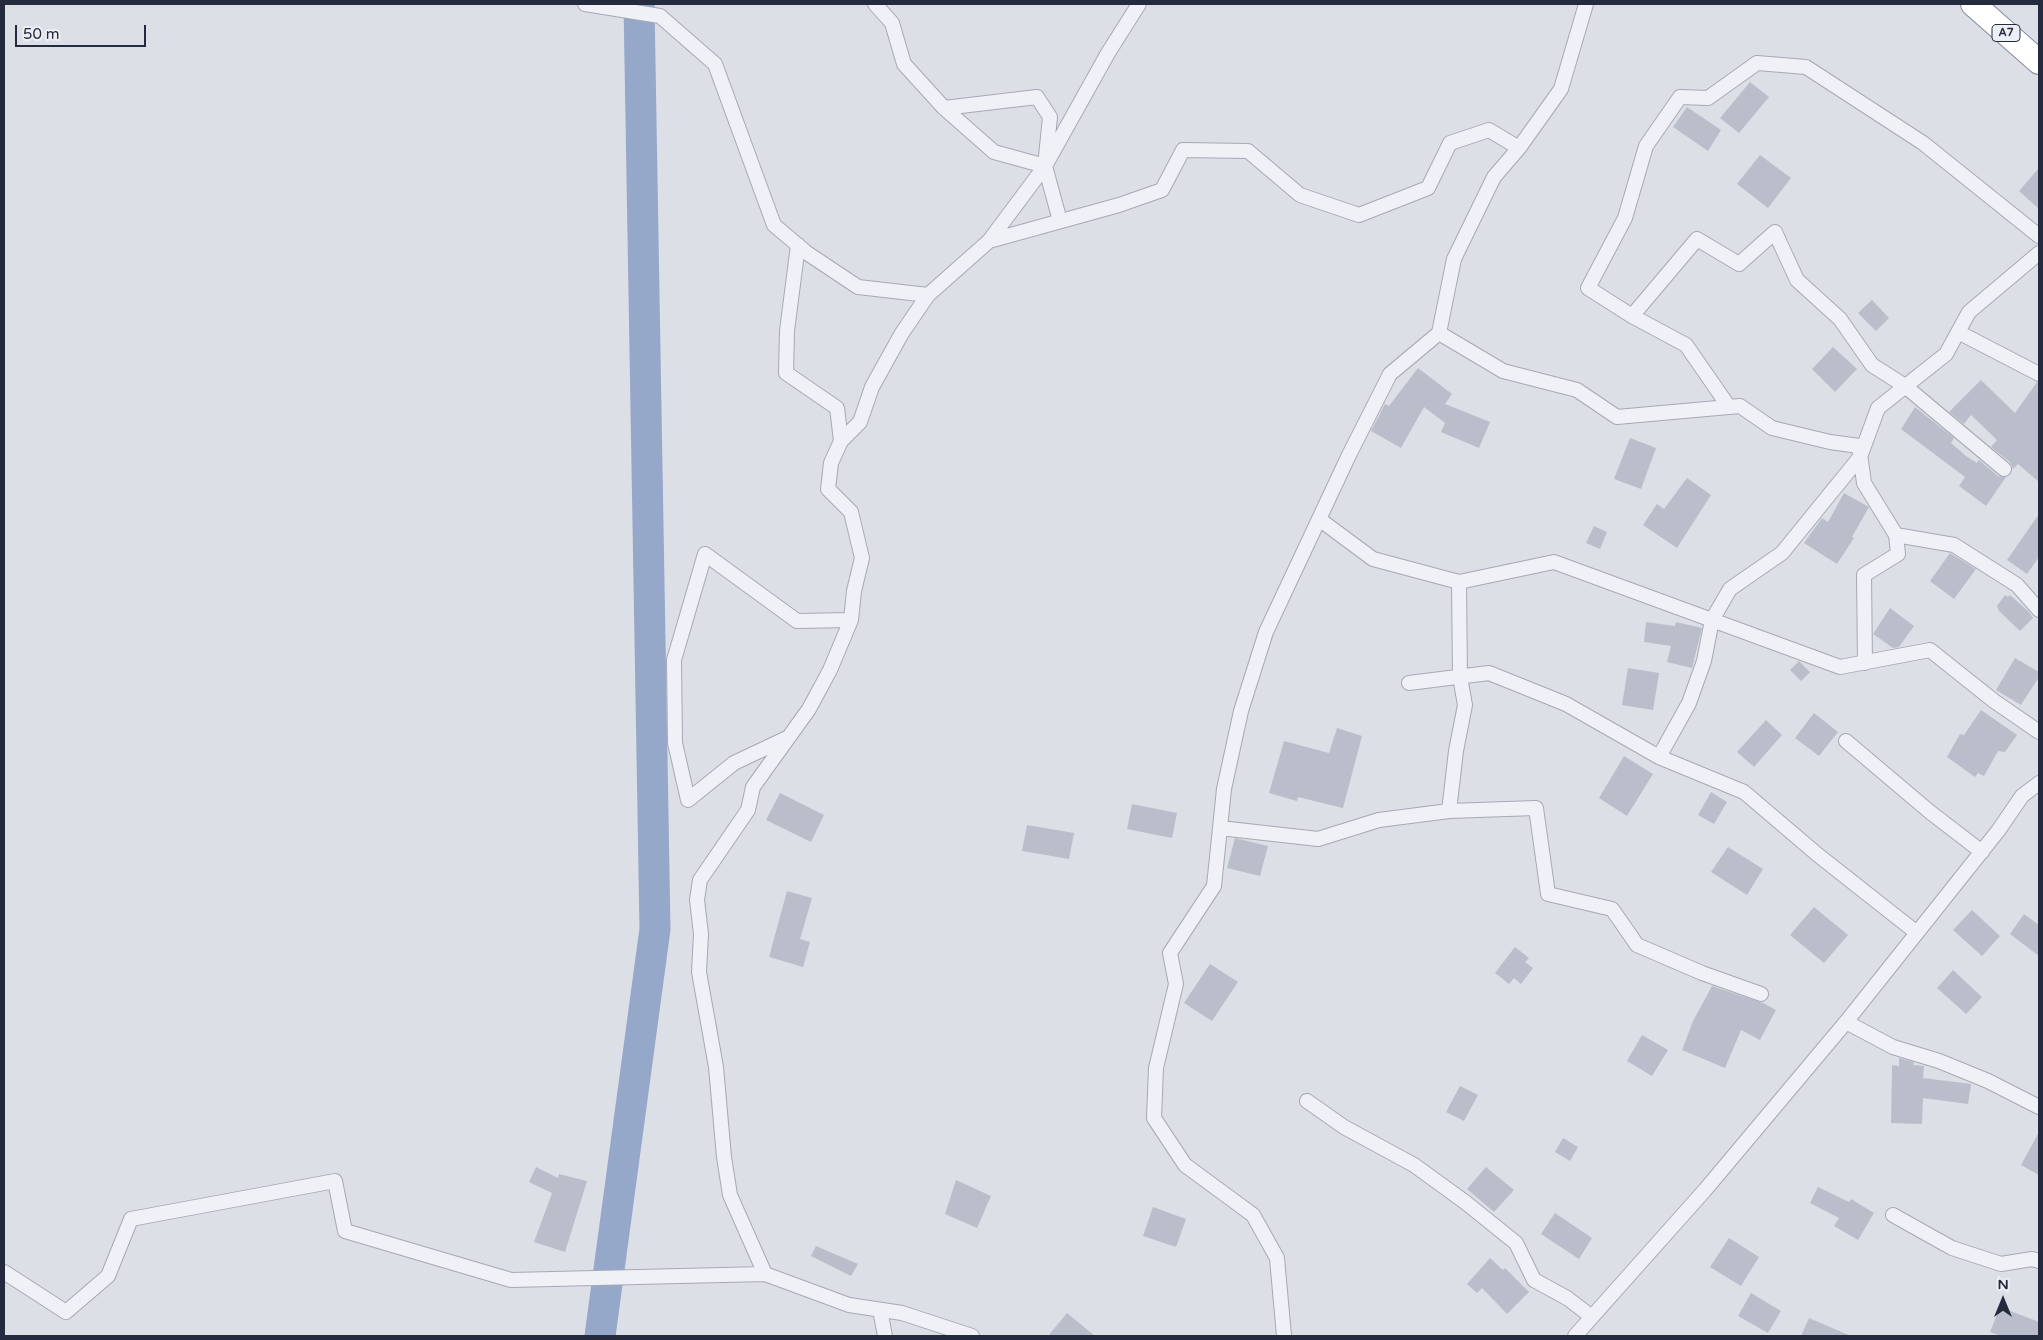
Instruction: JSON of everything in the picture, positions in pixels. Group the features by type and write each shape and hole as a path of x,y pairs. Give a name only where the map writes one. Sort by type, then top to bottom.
{"highway":[{"name":"A7","path":"1973,4 2039,62"}],"street":[{"path":"584,4 660,16 715,64 774,225 798,245 858,287 928,295"},
{"path":"875,4 892,23 904,64 944,108 994,152 1045,166"},
{"path":"765,1274 730,1195 724,1157 716,1067 699,972 701,934 697,900 700,880 748,810 753,787 809,709 826,678 851,620 854,591 862,558 851,512 828,489 831,463 841,441 860,422 872,387 893,348 928,295 989,241 1045,166 1108,54 1139,4"},
{"path":"1284,1336 1277,1258 1253,1215 1185,1165 1154,1118 1156,1068 1176,984 1170,953 1214,886 1224,790 1241,711 1266,632 1390,374 1438,333 1454,259 1494,177 1519,148 1561,88 1586,4"},
{"path":"1729,406 1686,345 1632,316 1588,288 1624,218 1646,146 1680,97 1708,98 1757,63 1806,66 1923,143 2039,236"},
{"path":"944,108 1037,97 1050,117 1045,166 1060,221"},
{"path":"989,241 1118,205 1162,190 1183,150 1248,151 1300,195 1359,215 1428,188 1450,143 1489,130 1519,148"},
{"path":"1632,316 1698,239 1739,264 1775,232 1797,280 1840,319 1872,365 1905,386 2004,469"},
{"path":"798,245 787,331 786,373 836,408 841,441"},
{"path":"1659,757 1689,704 1704,661 1712,620 1730,589 1782,553 1860,457 1878,408 1946,354 1969,312 2039,253"},
{"path":"1958,332 2039,374"},
{"path":"1438,333 1503,371 1577,390 1617,417 1740,406 1772,428 1830,442 1859,446 1864,483 1896,535 1898,554 1864,575 1865,663"},
{"path":"1320,519 1373,559 1459,582 1554,562 1840,667 1930,650 2039,732"},
{"path":"1896,535 1954,545 2018,585 2039,610"},
{"path":"789,737 734,763 688,800 675,743 674,660 705,554 797,621 851,620"},
{"path":"1449,811 1456,751 1465,706 1460,676 1459,582"},
{"path":"1409,683 1489,673 1566,704 1659,757 1744,792 1818,855 1917,933"},
{"path":"1846,741 1930,812 1982,852"},
{"path":"1575,1336 1705,1190 1846,1022 1982,852 2022,796 2039,783"},
{"path":"1220,828 1318,839 1379,820 1449,811 1536,808 1548,894 1612,909 1637,945 1762,994"},
{"path":"1846,1022 1893,1047 1939,1061 1988,1081 2039,1107"},
{"path":"1307,1101 1344,1127 1414,1164 1465,1202 1516,1243 1534,1280 1567,1298 1592,1317"},
{"path":"4,1272 66,1312 108,1276 131,1219 335,1181 345,1231 511,1280 765,1274 849,1305 902,1313 972,1336"},
{"path":"1893,1215 1952,1248 2001,1264 2032,1259 2039,1261"},
{"path":"880,1310 884,1336"}],"building":[{"path":"1750,82 1769,97 1739,133 1720,118"},
{"path":"1687,107 1721,130 1708,151 1673,127"},
{"path":"1760,155 1791,178 1768,208 1737,184"},
{"path":"2039,168 2039,209 2019,191"},
{"path":"1872,300 1889,318 1876,331 1858,313"},
{"path":"1833,347 1857,369 1835,392 1812,369"},
{"path":"1418,368 1452,394 1445,404 1490,422 1479,448 1441,432 1445,423 1424,407 1401,448 1371,431 1385,404 1389,406"},
{"path":"1981,380 2015,413 2037,382 2039,383 2039,482 2018,464 2013,469 2010,462 1991,447 1997,440 1971,415 1964,424 1949,412"},
{"path":"1915,407 1954,438 1951,443 1966,456 1977,463 1979,460 1998,476 2006,477 1986,506 1959,486 1965,477 1901,429"},
{"path":"1630,438 1656,448 1641,489 1614,479"},
{"path":"1687,478 1711,495 1677,548 1643,525 1657,504 1664,509"},
{"path":"1844,493 1869,507 1852,537 1854,538 1837,564 1804,543 1822,518 1828,522"},
{"path":"2039,514 2039,557 2027,574 2007,560"},
{"path":"1594,526 1607,532 1600,549 1586,543"},
{"path":"1950,553 1976,569 1954,599 1930,581"},
{"path":"2005,595 2008,597 2010,595 2033,618 2020,631 1999,611 1997,606"},
{"path":"1890,608 1914,626 1899,647 1893,648 1873,634"},
{"path":"1646,622 1675,626 1676,622 1702,628 1692,668 1667,662 1671,646 1644,642"},
{"path":"2015,658 2039,672 2039,677 2021,705 1996,690"},
{"path":"1799,661 1810,672 1801,681 1790,670"},
{"path":"1628,668 1659,673 1653,710 1622,705"},
{"path":"1981,710 2017,735 2005,752 1998,751 1984,776 1978,773 1975,777 1947,757 1960,734 1964,735"},
{"path":"1814,713 1838,732 1819,756 1795,738"},
{"path":"1766,720 1782,735 1754,767 1737,752"},
{"path":"1337,728 1362,736 1343,808 1298,797 1297,801 1269,793 1284,741 1329,753"},
{"path":"1624,756 1653,774 1627,816 1599,798"},
{"path":"1711,792 1727,802 1714,824 1698,815"},
{"path":"780,793 824,815 811,842 766,820"},
{"path":"1132,804 1177,813 1172,838 1127,829"},
{"path":"1027,825 1074,833 1069,859 1022,851"},
{"path":"1235,838 1268,846 1260,876 1227,868"},
{"path":"1728,847 1763,869 1747,895 1711,872"},
{"path":"787,891 812,898 800,939 810,942 803,967 769,957"},
{"path":"1814,907 1848,935 1824,963 1790,935"},
{"path":"1972,910 2000,936 1982,956 1953,930"},
{"path":"2024,914 2039,925 2039,956 2010,934"},
{"path":"1515,947 1529,958 1525,962 1533,968 1521,984 1514,978 1509,984 1495,973"},
{"path":"1210,964 1238,982 1212,1021 1184,1003"},
{"path":"1953,970 1982,997 1966,1014 1937,988"},
{"path":"1712,986 1763,1003 1776,1010 1760,1040 1741,1030 1725,1068 1682,1050 1693,1021"},
{"path":"1642,1035 1668,1050 1652,1076 1627,1061"},
{"path":"1899,1058 1914,1062 1913,1065 1924,1066 1923,1078 1971,1084 1968,1104 1923,1098 1922,1124 1891,1123 1892,1065 1899,1066"},
{"path":"1460,1086 1478,1095 1464,1121 1446,1112"},
{"path":"2039,1132 2039,1175 2021,1165"},
{"path":"1563,1138 1578,1147 1570,1161 1555,1152"},
{"path":"536,1167 558,1178 559,1174 587,1181 565,1252 534,1242 552,1193 529,1182"},
{"path":"1486,1167 1514,1190 1494,1212 1467,1189"},
{"path":"956,1180 991,1196 977,1228 945,1214"},
{"path":"1818,1187 1849,1202 1851,1199 1874,1213 1858,1240 1834,1226 1839,1218 1810,1203"},
{"path":"1153,1207 1186,1219 1176,1247 1143,1236"},
{"path":"1555,1213 1592,1238 1579,1259 1541,1234"},
{"path":"1729,1238 1759,1257 1741,1286 1710,1267"},
{"path":"816,1246 858,1264 851,1276 811,1256"},
{"path":"1490,1258 1503,1270 1505,1268 1529,1292 1507,1314 1482,1288 1477,1293 1467,1284"},
{"path":"1751,1293 1781,1311 1768,1333 1738,1316"},
{"path":"2000,1307 2039,1322 2039,1336 2001,1336 1990,1332"},
{"path":"1067,1313 1095,1336 1048,1336"},
{"path":"1809,1318 1851,1336 1801,1336"}],"waterway":[{"path":"600,1336 655,929 639,4"}]}
